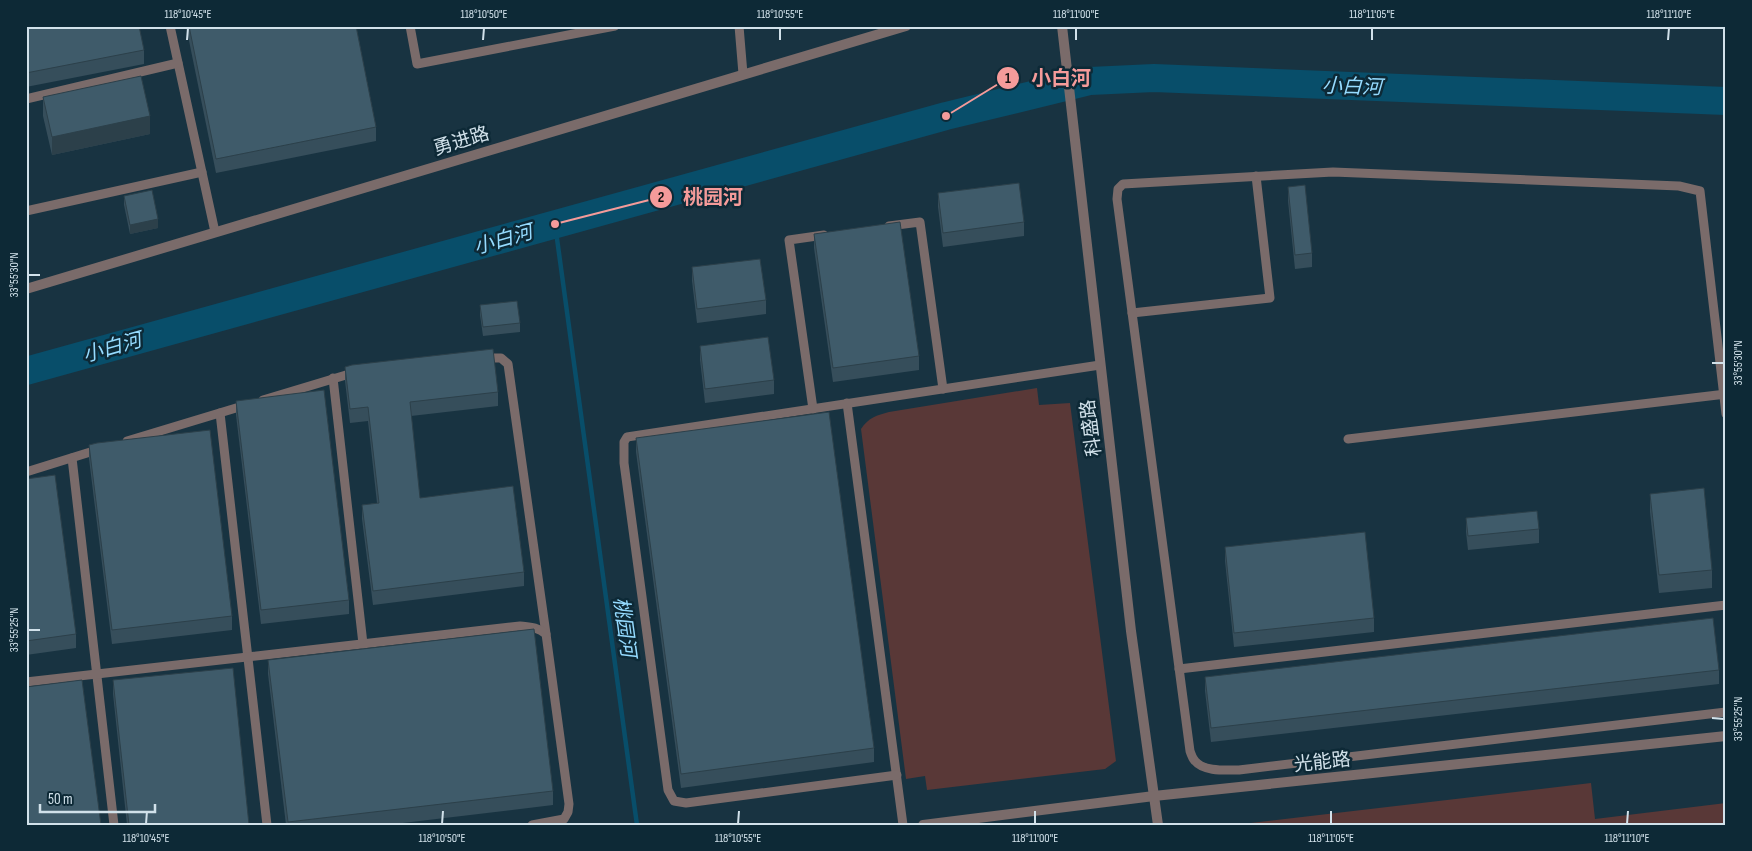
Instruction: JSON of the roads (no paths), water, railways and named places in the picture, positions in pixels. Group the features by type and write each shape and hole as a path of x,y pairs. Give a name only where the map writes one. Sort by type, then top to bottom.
{"street":[{"name":"勇进路","path":"26,289 906,26"},
{"name":"科盛路","path":"1062,26 1131,631 1158,825"},
{"name":"光能路","path":"923,825 1154,796 1726,736"}],"lane":[{"path":"170,26 215,232"},
{"path":"410,26 417,64 615,26"},
{"path":"739,26 743,74"},
{"path":"26,99 178,63"},
{"path":"26,210 202,172"},
{"path":"1726,414 1700,191 1680,186 1334,172 1123,184 1118,189 1117,199 1179,670 1190,750 1196,763 1221,770 1239,770 1726,712"},
{"path":"1132,313 1270,298 1256,176"},
{"path":"882,227 920,222 943,389"},
{"path":"813,408 789,240 836,234"},
{"path":"475,359 494,357 500,358 508,364 569,804 566,822 532,825"},
{"path":"897,775 686,803 674,800 668,790 624,463 624,442 627,437 1100,364"},
{"path":"26,472 333,378 361,372"},
{"path":"333,378 363,644"},
{"path":"1348,439 1725,394"},
{"path":"847,403 903,825"},
{"path":"220,413 267,825"},
{"path":"72,458 114,825"},
{"path":"1179,670 1726,605"},
{"path":"26,682 520,626 531,626 540,629 546,634"}],"waterway":[{"name":"小白河","path":"26,371 946,116 1090,81 1154,78 1726,101"},
{"name":"桃园河","path":"555,224 637,825"}],"place":[{"name":"小白河","path":"946,116"},
{"name":"桃园河","path":"555,224"}]}
